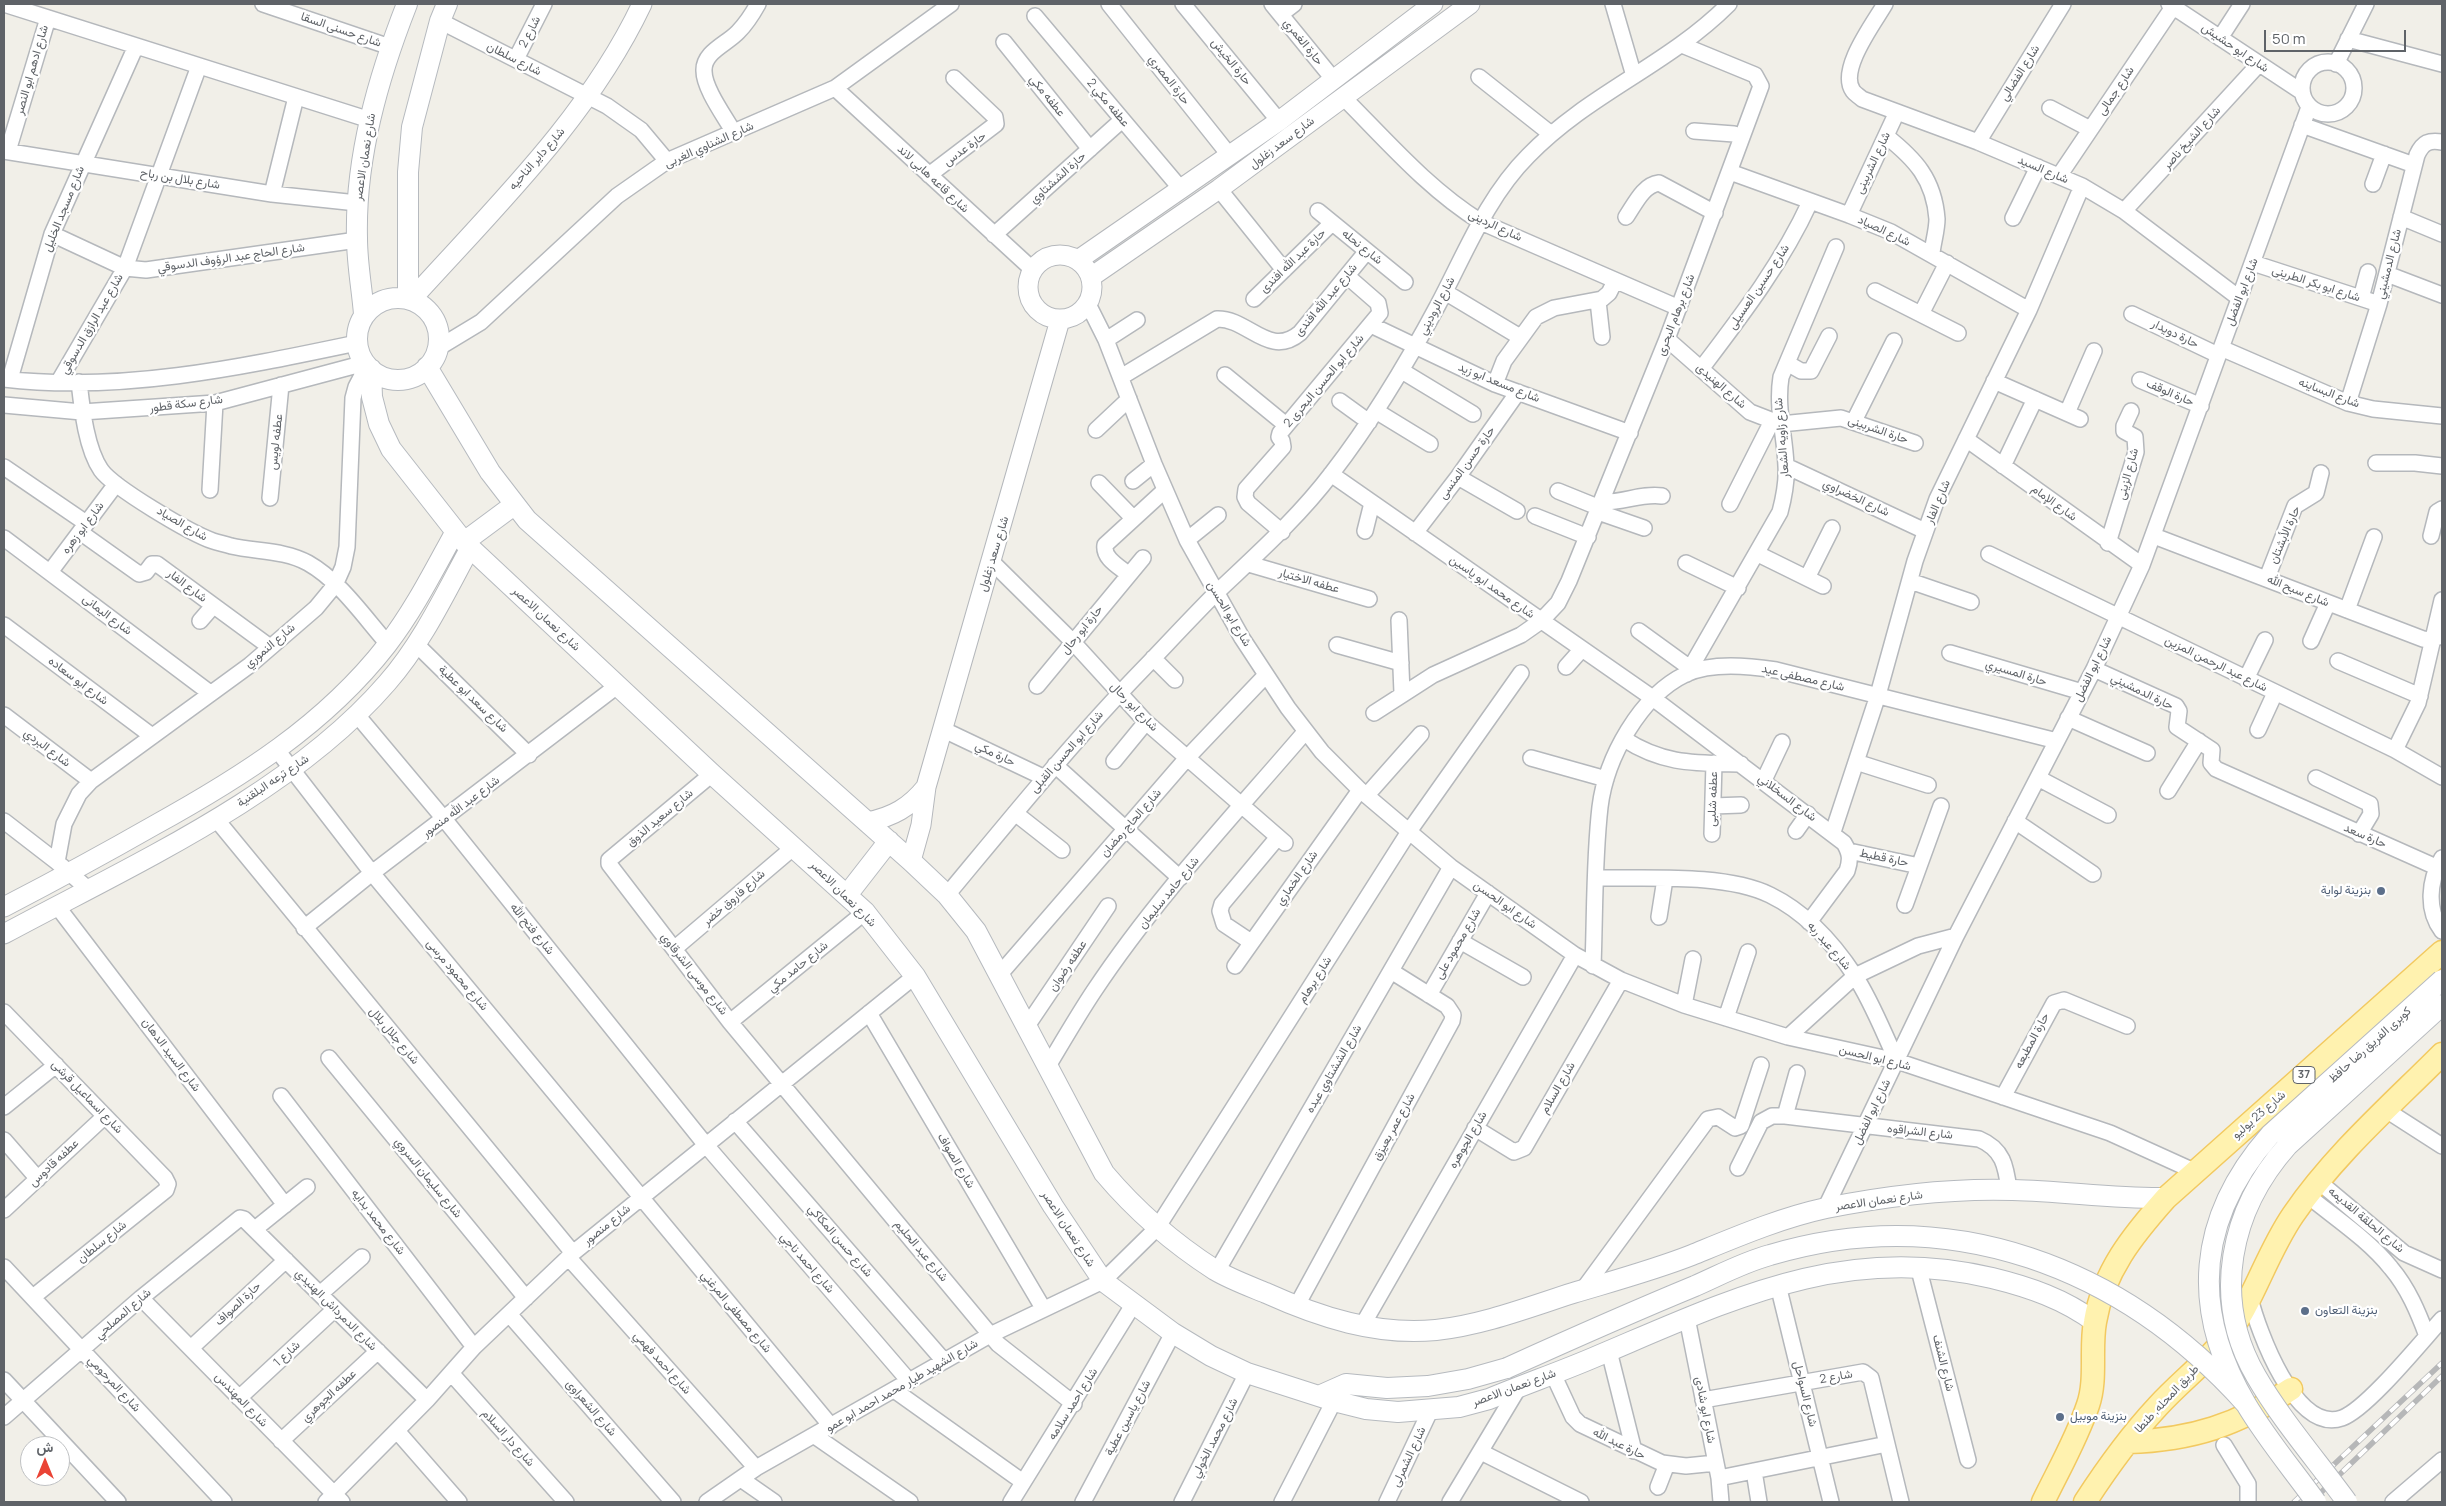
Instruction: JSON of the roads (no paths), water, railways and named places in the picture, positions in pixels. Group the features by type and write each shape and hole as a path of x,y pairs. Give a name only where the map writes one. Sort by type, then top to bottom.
{"main road":[{"name":"شارع نعمان الاعصر","path":"364,314 357,240 357,203 370,120 390,47 407,4"},
{"path":"410,300 408,172 412,127 444,12"},
{"path":"396,298 410,300 424,307 434,319 438,333 438,348 427,367 410,378 389,378 368,366 357,342 357,333 364,314 373,306 384,300 396,298"},
{"name":"شارع نعمان الاعصر","path":"368,366 372,397 379,424 391,449 463,541 712,774 865,912 915,976 1053,1206 1103,1281 1133,1305 1212,1356 1247,1373 1366,1409 1398,1412 1459,1407 1553,1374 1727,1301 1778,1285 1840,1271 1882,1266 1918,1266 1961,1270 2034,1289 2079,1310 2095,1322"},
{"name":"شارع نعمان الاعصر","path":"427,367 490,472 514,505 546,539 889,841 946,895 976,931 1104,1173 1130,1204 1158,1228 1217,1271 1296,1307 1362,1326 1401,1331 1437,1330 1482,1322 1690,1256 1732,1238 1825,1209 1887,1199 1959,1192 2008,1190 2166,1198"},
{"path":"463,541 514,505"},
{"path":"847,895 889,841"},
{"name":"شارع 23 يوليو","path":"2166,1198 2442,952"},
{"name":"كوبرى الفريق رضا حافظ","path":"2316,1502 2246,1404 2216,1336 2210,1310 2208,1283 2215,1229 2224,1203 2236,1179 2252,1156 2270,1136 2442,980"},
{"name":"كوبرى الفريق رضا حافظ","path":"2346,1502 2265,1390 2250,1363 2240,1339 2232,1296 2232,1261 2237,1235 2244,1210 2256,1187 2276,1158 2442,1005"},
{"path":"2250,1298 2268,1255 2313,1188 2386,1110 2442,1054"},
{"name":"37","path":"2043,1502 2088,1404 2092,1384 2095,1322 2102,1294 2113,1268 2128,1243 2166,1198"},
{"path":"1326,1398 1346,1384 1387,1388 1428,1386 1468,1379 1507,1368 1649,1305 1769,1255 1827,1242 1870,1237 1926,1236 1958,1240 2020,1254 2057,1267 2107,1290 2178,1339 2214,1370 2246,1404"},
{"name":"طريق المحله, طنطا","path":"2085,1502 2128,1442 2157,1407 2222,1342 2250,1298"},
{"path":"2128,1442 2186,1437 2214,1429 2241,1419 2291,1389"}],"street":[{"path":"4,4 370,120"},
{"name":"شارع حسنى السقا","path":"263,4 390,47"},
{"name":"شارع 2","path":"516,59 544,4"},
{"name":"شارع داير الناحيه","path":"410,300 554,141 589,97 611,64 642,4"},
{"path":"734,133 708,85 704,71 706,61 712,53 738,32 758,4"},
{"name":"شارع الشناوي الغربى","path":"438,348 481,322 617,196 668,161 835,88 951,4"},
{"name":"حارة المصري","path":"1109,4 1230,156"},
{"name":"حارة الخيش","path":"1183,4 1279,121"},
{"path":"1276,9 1294,4"},
{"name":"شارع سعد زغلول","path":"1078,260 1279,121 1432,4"},
{"name":"شارع سعد زغلول","path":"1091,277 1219,189 1470,4"},
{"path":"1613,4 1634,76"},
{"name":"شارع الروديني","path":"1216,594 1282,532 1332,474 1373,416 1415,348 1481,222 1507,178 1551,134 1584,107 1682,46 1729,4"},
{"name":"شارع السيد","path":"1885,4 1851,62 1850,77 1852,90 1862,99 1978,142 2082,186 2124,212 2239,298"},
{"name":"شارع الفضالي","path":"1978,142 2063,4"},
{"path":"2220,38 2242,4"},
{"path":"2336,64 2366,4"},
{"name":"شارع ابو حشيش","path":"2171,5 2302,92"},
{"name":"شارع جمالى","path":"2059,176 2171,5"},
{"name":"حارة الغمري","path":"1276,9 1334,80"},
{"name":"شارع سلطان","path":"444,12 516,59 607,106 635,126 655,145 668,161"},
{"name":"عطفه مكي 2","path":"1035,16 1181,189"},
{"name":"شارع ادهم ابو النصر","path":"6,151 48,18"},
{"path":"2348,39 2442,64"},
{"name":"عطفه مكي","path":"1004,42 1090,149"},
{"name":"شارع مسجد الخليل","path":"7,379 52,234 136,46"},
{"name":"شارع برهام البحرى","path":"1541,621 1558,603 1588,537 1679,308 1761,86 1758,78 1682,46"},
{"path":"2329,62 2336,64 2350,74 2354,90 2347,105 2340,111 2324,114 2309,107 2302,92 2304,77 2314,66 2329,62"},
{"name":"شارع الشيخ ناصر","path":"2124,212 2259,64"},
{"name":"شارع عبد الرازق الدسوقي","path":"58,381 125,268 199,66"},
{"path":"1479,77 1551,134"},
{"name":"حارة عدس","path":"929,175 996,124 995,117 954,78"},
{"name":"شارع قاعه هابى لاند","path":"835,88 1032,270"},
{"path":"272,194 296,97"},
{"name":"شارع الردينى","path":"1343,97 1440,194 1481,222 1679,308"},
{"name":"شارع ابو الفضل","path":"1825,1209 1956,936 2094,669 2142,565 2309,107"},
{"path":"2050,108 2090,129"},
{"name":"شارع الشربينى","path":"1849,215 1897,112"},
{"name":"حارة الششتاوي","path":"994,235 1122,120"},
{"path":"2302,126 2414,166"},
{"path":"1694,131 1734,134 1742,137"},
{"path":"1886,136 1912,157 1930,186 1937,220 1932,253"},
{"name":"شارع الدمشيني","path":"2348,403 2379,304 2414,166 2422,145 2432,140 2442,142"},
{"name":"شارع بلال بن رباح","path":"6,151 272,194 357,203"},
{"path":"2373,184 2384,154"},
{"path":"2013,218 2038,167"},
{"name":"شارع الصياد","path":"1730,172 1891,232 1932,253 2029,310"},
{"path":"1626,217 1645,190 1651,184 1659,183 1715,213"},
{"name":"شارع الفار","path":"1834,832 1878,695 1925,531 1937,499 2029,310 2082,186"},
{"path":"1219,189 1284,270"},
{"name":"شارع حسين العسيلى","path":"1702,369 1776,266 1795,235 1810,202"},
{"name":"شارع نحله","path":"1318,212 1405,282"},
{"path":"2401,217 2442,234"},
{"name":"حارة عبد الله افندى","path":"1254,299 1332,223"},
{"name":"شارع الحاج عبد الرؤوف الدسوقي","path":"52,234 125,268 154,270 357,240"},
{"name":"شارع زاويه الشعار","path":"1688,671 1758,554 1780,512 1786,489 1786,466 1776,422 1781,376 1836,247"},
{"name":"شارع عبد الله افندى","path":"1121,376 1217,319 1229,321 1272,341 1292,340 1367,252"},
{"path":"1054,255 1069,256 1078,260 1091,277 1093,286 1088,304 1080,313 1060,320 1041,314 1029,298 1027,288 1032,270 1039,262 1054,255"},
{"path":"1921,314 1947,263"},
{"name":"شارع ابو بكر الطرينى","path":"2253,263 2379,304"},
{"path":"2361,298 2368,272"},
{"path":"2387,274 2442,295"},
{"name":"شارع ابو الحسن البحرى 2","path":"1282,532 1248,503 1245,497 1246,489 1283,447 1278,434 1380,313 1378,303 1347,276"},
{"path":"1495,384 1504,361 1536,317 1554,308 1598,301 1609,293 1615,281"},
{"path":"1875,291 1958,333"},
{"path":"1445,292 1520,337"},
{"path":"1598,301 1602,337"},
{"name":"شارع ابو الحسن","path":"1088,304 1106,340 1154,464 1187,540 1216,594 1266,675 1305,732 1322,752 1364,792 1452,867 1575,955 1621,980 1684,1005 1788,1037 1897,1062 2003,1097 2110,1133 2196,1172"},
{"name":"حارة دويدار","path":"2132,314 2220,352"},
{"name":"شارع سعد زغلول","path":"911,861 921,824 926,787 944,730 1060,320"},
{"path":"1106,340 1137,320"},
{"name":"شارع مسعد ابو زيد","path":"1371,325 1415,348 1495,384 1630,433"},
{"path":"1787,363 1801,371 1811,371 1829,336"},
{"name":"شارع الهنيدى","path":"1667,339 1750,412 1776,422"},
{"path":"1854,421 1894,341"},
{"path":"7,379 79,382 166,377 254,365 357,342"},
{"path":"1994,381 2074,416 2094,351"},
{"name":"شارع البساينه","path":"2220,352 2348,403 2373,409 2442,416"},
{"name":"شارع سكة قطور","path":"4,405 82,412 215,403 281,385 368,366"},
{"name":"شارع النموري","path":"64,868 67,816 79,794 91,781 250,664 316,608 335,585 343,567 346,547 353,398 356,387 368,366"},
{"path":"1402,371 1473,414"},
{"path":"1225,375 1286,425"},
{"name":"حارة الوقف","path":"2140,380 2201,406"},
{"name":"شارع الصياد","path":"79,382 82,412 97,463 108,478 212,541 253,551 274,552 291,556 315,568 335,585 388,644"},
{"name":"عطفه لويس","path":"270,498 281,385"},
{"name":"حارة حسن المنسى","path":"1415,532 1458,477 1518,392"},
{"path":"1096,430 1129,399"},
{"path":"2003,466 2035,399"},
{"path":"1340,401 1430,444"},
{"path":"210,490 215,403"},
{"name":"شارع الزينى","path":"2108,543 2136,452 2137,441 2127,434 2124,426 2131,411"},
{"name":"حارة الشربينى","path":"1776,422 1828,417 1854,421 1915,443"},
{"path":"1730,504 1776,422"},
{"name":"شارع الإمام","path":"1966,439 2108,543 2142,565"},
{"path":"2376,463 2415,463 2442,466"},
{"path":"1133,481 1154,464"},
{"name":"شارع الخضراوي","path":"1786,466 1925,531"},
{"name":"شارع الفار","path":"4,467 83,527 137,573 144,574 152,564 157,564 179,589 213,606 270,646"},
{"name":"حارة الأبشتان","path":"2267,578 2295,506 2316,493 2321,473"},
{"name":"شارع محمد ابو ياسين","path":"1332,474 1654,699"},
{"path":"1458,477 1517,511"},
{"path":"1099,483 1133,518"},
{"name":"شارع ابو زهره","path":"50,572 116,484"},
{"path":"1128,574 1108,557 1104,552 1104,545 1165,490"},
{"path":"1558,491 1600,507 1644,528"},
{"path":"1600,507 1651,494 1662,496"},
{"path":"1365,531 1372,503"},
{"path":"2431,536 2437,512 2442,509"},
{"path":"1187,540 1218,514"},
{"path":"1535,516 1588,537"},
{"path":"1807,578 1832,528"},
{"name":"شارع سبح الله","path":"2154,536 2423,639 2437,638"},
{"path":"2347,610 2374,537"},
{"name":"شارع اليمانى","path":"4,538 210,693"},
{"name":"شارع ترعه البلقنية","path":"4,907 64,868 130,839 217,790 310,726 339,699 388,644 418,596 463,541"},
{"name":"شارع ترعه البلقنية","path":"4,934 146,859 216,819 323,747 388,682 416,644 463,541"},
{"path":"1758,554 1823,586"},
{"name":"شارع عبد الرحمن المزين","path":"1989,554 2395,750 2442,777"},
{"name":"حارة ابو رحال","path":"1037,686 1142,558"},
{"name":"شارع ابو رحال","path":"992,562 1072,641 1146,722 1281,840 1222,904 1220,918 1224,924 1251,942"},
{"path":"1686,563 1738,588"},
{"name":"عطفه الاختيار","path":"1249,564 1369,599"},
{"path":"1910,581 1971,602"},
{"name":"شارع ابو الحسن القبلى","path":"946,895 1055,765 1120,693 1216,594"},
{"path":"2395,750 2420,696 2437,638 2442,600"},
{"path":"2311,641 2328,603"},
{"path":"200,621 213,606"},
{"path":"1399,620 1402,694"},
{"path":"1374,713 1433,675 1521,635 1541,621"},
{"name":"شارع ابو سعاده","path":"4,625 152,736"},
{"path":"1639,631 1688,671"},
{"path":"2246,679 2265,640"},
{"name":"شارع سعد ابو عطية","path":"416,644 529,755"},
{"path":"1337,645 1401,663"},
{"path":"1566,667 1582,649"},
{"name":"حارة المسيري","path":"1950,653 2082,692"},
{"path":"1153,658 1175,680"},
{"path":"2338,661 2420,696"},
{"name":"شارع مصطفى عيد","path":"1593,966 1600,807 1606,779 1624,740 1637,719 1654,699 1688,671 1754,667 1776,670 2057,741"},
{"name":"حارة الدمشيني","path":"2094,669 2176,706 2179,712 2177,727 2212,750 2211,763 2216,769 2294,805"},
{"name":"شارع برهام","path":"1103,1281 1158,1228 1410,830 1521,673"},
{"name":"شارع الحاج رمضان","path":"1000,974 1187,758 1266,675"},
{"name":"شارع عبد الله منصور","path":"304,928 372,873 444,820 617,686"},
{"path":"2258,730 2275,693"},
{"name":"شارع السخلاني","path":"1654,699 1834,832 1844,842 1849,851"},
{"name":"شارع البردي","path":"4,715 91,781"},
{"name":"شارع فتح الله","path":"357,715 706,1144"},
{"path":"2068,718 2147,753"},
{"path":"1114,761 1146,722"},
{"name":"حارة مكي","path":"944,730 1045,778"},
{"name":"شارع حامد سليمان","path":"1048,1066 1094,991 1180,878 1305,732"},
{"name":"شارع الخماري","path":"1235,966 1364,792 1421,734"},
{"path":"1624,740 1659,758 1698,764 1741,764"},
{"path":"2168,790 2199,741"},
{"path":"1764,780 1782,742"},
{"name":"شارع محمود مرسى","path":"276,750 372,873 641,1197"},
{"path":"1531,758 1606,779"},
{"path":"1856,762 1928,785"},
{"name":"عطفه شلبى","path":"1712,834 1714,763"},
{"path":"1055,765 1180,878"},
{"name":"شارع سعيد الذوق","path":"608,862 712,774"},
{"path":"2038,778 2108,815"},
{"path":"2316,778 2370,804 2371,814 2359,834"},
{"name":"شارع سعد زغلول","path":"867,822 881,820 907,808 926,787"},
{"path":"1713,806 1741,805"},
{"name":"حارة سعد","path":"2294,805 2359,834 2439,862"},
{"name":"حارة قطيط","path":"1905,905 1941,806"},
{"path":"1016,813 1062,850"},
{"path":"1796,831 1808,814"},
{"name":"شارع جلال بلال","path":"216,819 571,1255"},
{"path":"2015,821 2093,874"},
{"path":"4,822 64,868 88,890"},
{"path":"130,839 146,859"},
{"name":"شارع فاروق خضر","path":"674,949 794,847"},
{"path":"1809,922 1847,870 1850,861 1849,851"},
{"name":"حارة قطيط","path":"1849,851 1920,866"},
{"name":"شارع موسى الشرقاوي","path":"608,862 730,1022 782,1084"},
{"path":"2439,862 2431,885 2431,906 2442,931"},
{"name":"شارع الششتاوي عبده","path":"1217,1271 1452,867"},
{"name":"شارع عبد ربه","path":"1596,878 1665,879 1742,886 1769,895 1794,910 1828,940 1855,976 1897,1062"},
{"path":"1659,918 1665,879"},
{"name":"شارع محمود على","path":"1429,995 1488,893"},
{"name":"شارع السيد الدهان","path":"57,906 285,1205"},
{"name":"عطفه رضوان","path":"1027,1026 1108,906"},
{"name":"شارع حامد مكي","path":"730,1022 865,912"},
{"path":"1788,1037 1855,976 1918,946 1956,936"},
{"path":"1460,941 1523,977"},
{"path":"1726,1018 1748,952"},
{"name":"شارع الجوهره","path":"1362,1326 1575,955"},
{"path":"1684,1005 1692,959"},
{"name":"شارع عمر بعيزق","path":"1296,1307 1452,1021 1452,1010 1391,971"},
{"name":"شارع منصور","path":"334,1500 474,1347 571,1255 915,976"},
{"name":"شارع السلام","path":"1475,1128 1514,1152 1524,1148 1621,980"},
{"name":"حارة المطبعه","path":"2003,1097 2054,1002 2064,1000 2127,1026"},
{"name":"شارع اسماعيل قرشى","path":"4,1012 165,1178 168,1184"},
{"name":"شارع الصواف","path":"869,1013 1044,1308"},
{"name":"شارع سليمان السروي","path":"329,1058 526,1298"},
{"path":"4,1108 56,1065"},
{"path":"1582,1290 1708,1119 1718,1117 1735,1128 1741,1126 1761,1065"},
{"path":"1785,1116 1797,1073"},
{"name":"شارع عبد الحليم","path":"782,1084 990,1335 1009,1355 1074,1404"},
{"name":"شارع محمد بدايه","path":"281,1096 474,1347"},
{"path":"2386,1110 2442,1146"},
{"name":"عطفه قادوس","path":"4,1210 105,1116"},
{"name":"شارع الشراقوه","path":"1738,1168 1761,1122 1772,1116 1785,1116 1979,1139 1988,1142 2002,1157 2006,1169 2008,1190"},
{"name":"شارع حسن المكاكي","path":"735,1121 944,1361"},
{"path":"4,1140 38,1179"},
{"name":"شارع احمد ناجي","path":"706,1144 909,1381"},
{"name":"شارع سلطان","path":"33,1297 166,1190 168,1184"},
{"path":"250,1224 285,1205 308,1187"},
{"name":"شارع الحلقة القديمه","path":"2313,1188 2404,1253 2442,1270"},
{"name":"شارع الحلقة القديمه","path":"2313,1188 2391,1268 2411,1298 2427,1336"},
{"name":"شارع مصطفى المرغني","path":"641,1197 831,1426"},
{"name":"شارع المصلحي","path":"4,1417 141,1298 239,1218 250,1224"},
{"name":"شارع الدمرداش الهنيدي","path":"250,1224 427,1400"},
{"name":"شارع احمد فهمي","path":"571,1255 756,1468"},
{"path":"320,1294 362,1257"},
{"name":"حارة الصواف","path":"191,1348 286,1260"},
{"name":"شارع الشنف","path":"1918,1266 1968,1460"},
{"name":"شارع المرحومي","path":"4,1267 224,1502"},
{"name":"شارع الشهيد طيار محمد احمد ابو عمو","path":"707,1502 756,1468 990,1335 1103,1281"},
{"name":"شارع السواحل","path":"1778,1285 1831,1502"},
{"name":"شارع المهندس","path":"141,1298 281,1441 334,1500"},
{"path":"2250,1298 2264,1342 2291,1389 2308,1410 2318,1416 2329,1419 2341,1418 2362,1406 2442,1319"},
{"name":"شارع احمد سلامه","path":"1011,1502 1074,1404 1133,1305"},
{"name":"شارع 1","path":"239,1398 335,1309"},
{"name":"شارع الشعراوى","path":"509,1314 673,1502"},
{"name":"شارع ابو شادى","path":"1687,1318 1717,1471 1721,1502"},
{"name":"شارع ياسين عطية","path":"1083,1502 1174,1333"},
{"name":"عطفه الجوهري","path":"281,1441 378,1351"},
{"path":"1609,1351 1634,1451"},
{"name":"شارع 2","path":"1703,1400 1863,1372 1868,1374 1871,1378 1901,1502"},
{"name":"شارع دار السلام","path":"451,1373 566,1502"},
{"name":"شارع محمد الخولي","path":"1182,1502 1247,1373"},
{"name":"حارة عبد الله","path":"1553,1374 1573,1417 1580,1424 1634,1451 1667,1464 1717,1471 1754,1471 1887,1444"},
{"path":"4,1380 118,1502"},
{"path":"1453,1501 1519,1387"},
{"path":"894,1390 1023,1482"},
{"path":"1282,1502 1326,1398"},
{"name":"شارع الشمرلى","path":"1386,1502 1430,1410"},
{"path":"396,1431 459,1502"},
{"path":"815,1436 910,1502"},
{"path":"2224,1445 2248,1484 2248,1502"},
{"path":"1481,1452 1581,1502"},
{"path":"2393,1502 2442,1460"},
{"path":"1658,1487 1667,1464"},
{"path":"1754,1471 1759,1502"},
{"path":"741,1479 774,1502"}],"railway":[{"path":"2294,1502 2442,1363"},
{"path":"2311,1502 2442,1376"}],"place":[{"name":"بنزينة لواية","path":"2381,891"},
{"name":"بنزينة التعاون","path":"2305,1311"},
{"name":"بنزينة موبيل","path":"2060,1417"}]}
